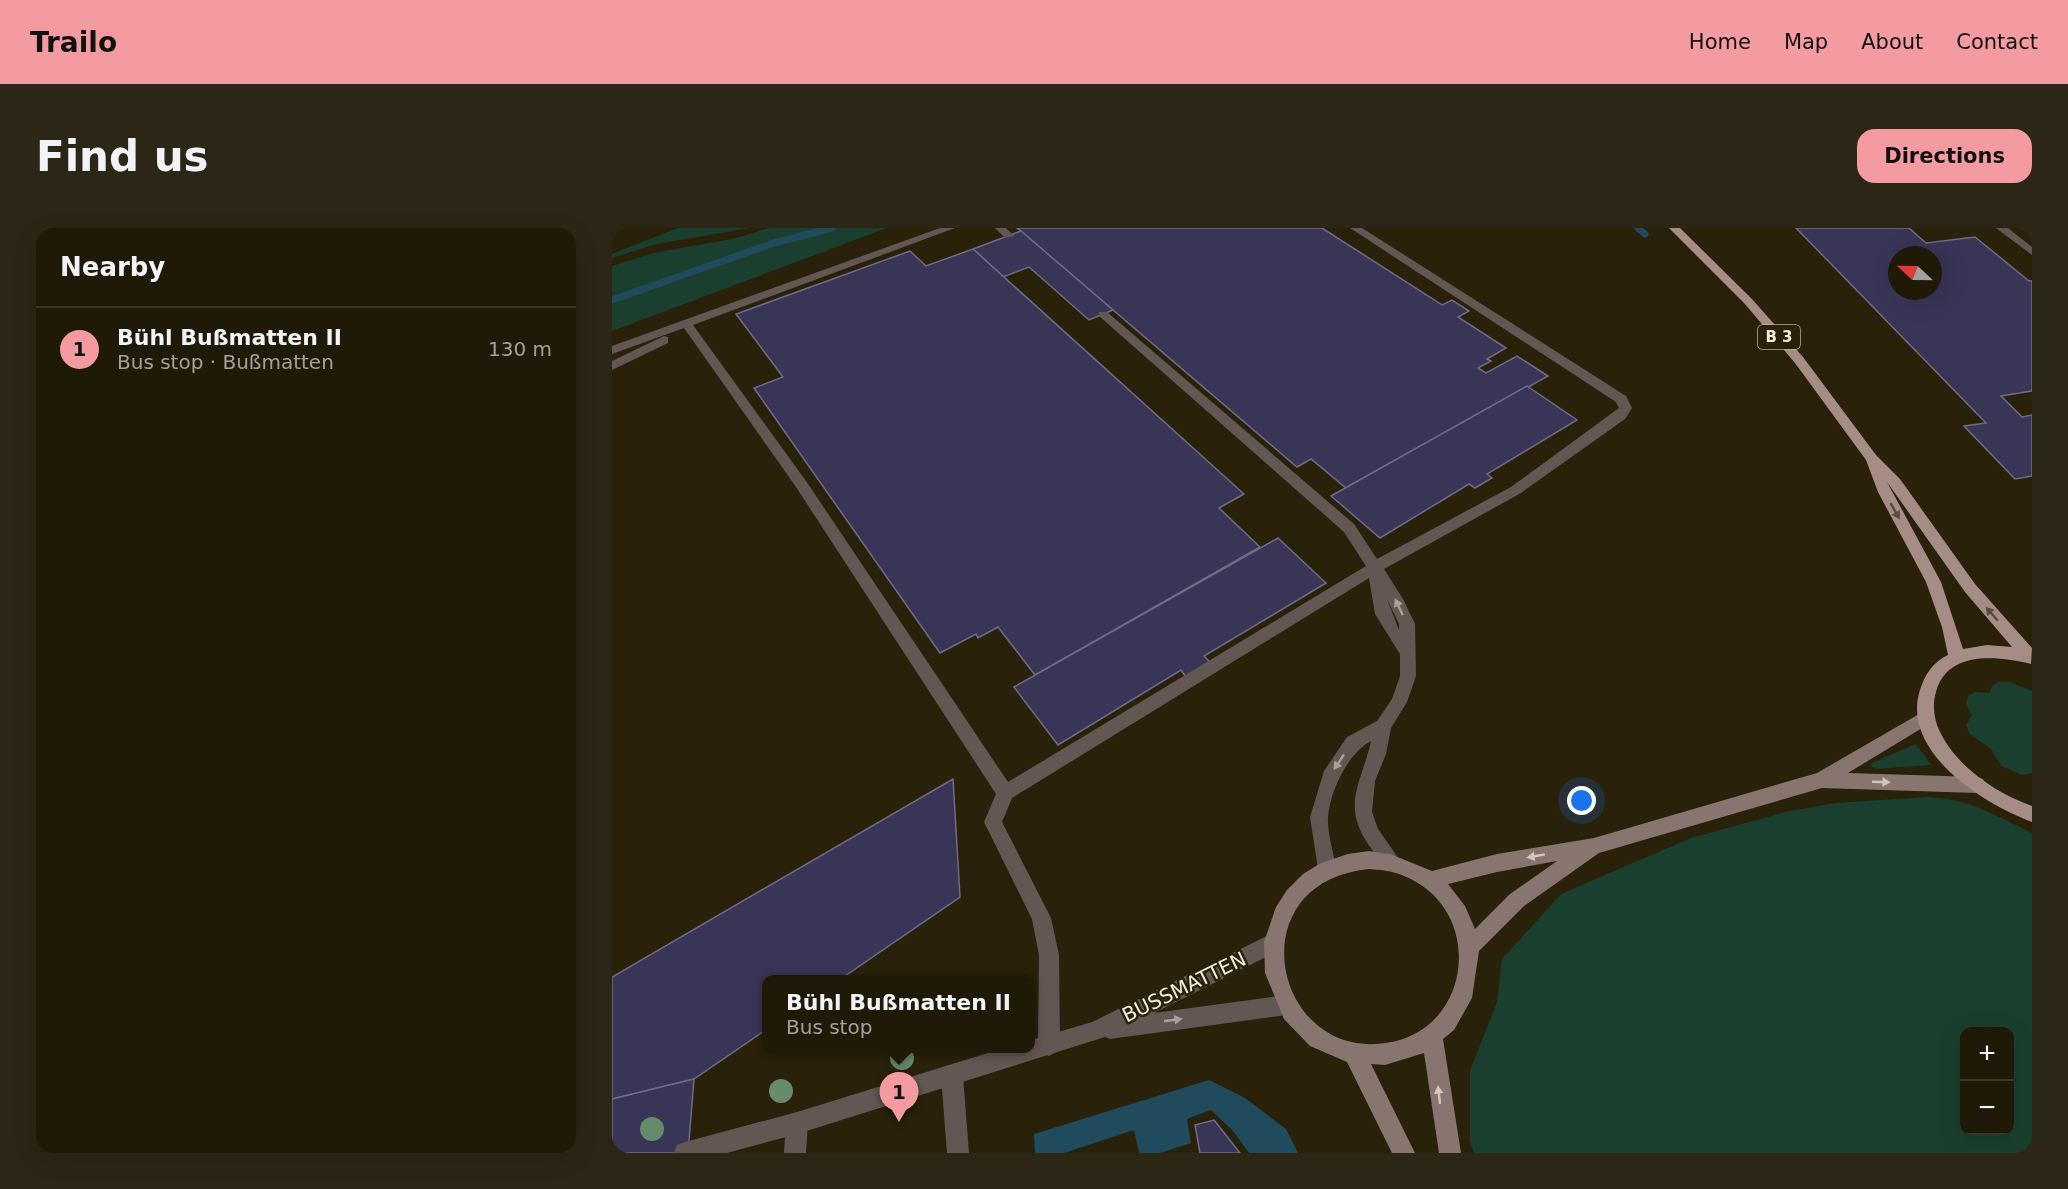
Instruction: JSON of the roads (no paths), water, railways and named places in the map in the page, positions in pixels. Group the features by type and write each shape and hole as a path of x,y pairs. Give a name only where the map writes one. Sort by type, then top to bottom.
{"main road":[{"name":"B 3","path":"1674,228 1773,329 1828,397 1871,458 1895,482 1990,614 2031,658"},
{"name":"B 3","path":"1871,458 1879,483 1913,543 1935,590 1953,640 1956,657"},
{"name":"B 3","path":"2031,658 1990,651 1956,657 1940,667 1929,680 1924,697 1926,717 1943,752 1977,785 1999,800 2032,814"},
{"path":"1431,880 1497,863 1594,846 1680,819 1822,780 1926,717"},
{"path":"1822,780 1977,785"},
{"path":"1470,947 1517,900 1594,846"},
{"path":"1359,860 1392,862 1412,869 1431,880 1457,909 1466,927 1471,967 1460,1006 1432,1037 1403,1052 1370,1056 1330,1045 1309,1031 1287,1005 1278,986 1273,943 1286,906 1311,879 1327,869 1359,860"},
{"path":"1432,1037 1450,1153"},
{"path":"1354,1053 1404,1153"}],"street":[{"path":"612,350 950,228"},
{"path":"1000,228 1009,236"},
{"path":"1048,1045 1049,955 1041,918 993,822 1005,793 1376,567 1516,489 1620,416 1626,408 1621,399 1355,228"},
{"path":"2001,228 2032,252"},
{"path":"1103,314 1349,528 1376,567 1380,609 1388,628 1406,651 1408,676 1399,702 1383,726 1377,754 1366,781 1363,812 1370,833 1392,862"},
{"path":"612,366 659,343 686,323"},
{"path":"686,323 801,484 1005,793"},
{"path":"1327,869 1319,817 1333,771 1353,742 1383,726"},
{"name":"BUSSMATTEN","path":"1095,1031 1273,943"},
{"name":"BUSSMATTEN","path":"1035,1049 1095,1031 1287,1005"},
{"name":"BUSSMATTEN","path":"685,1153 796,1123 1023,1053"},
{"path":"952,1076 958,1153"},
{"path":"795,1153 796,1123"}],"water":[{"path":"1209,1080 1245,1098 1286,1129 1298,1153 1249,1153 1234,1132 1211,1110 1187,1119 1191,1143 1160,1153 1139,1153 1134,1130 1064,1153 1035,1153 1034,1134"}],"waterway":[{"path":"612,300 774,243 832,228"},
{"path":"1638,228 1645,234"}],"place":[{"name":"Bühl Bußmatten II","path":"899,1122"}]}
